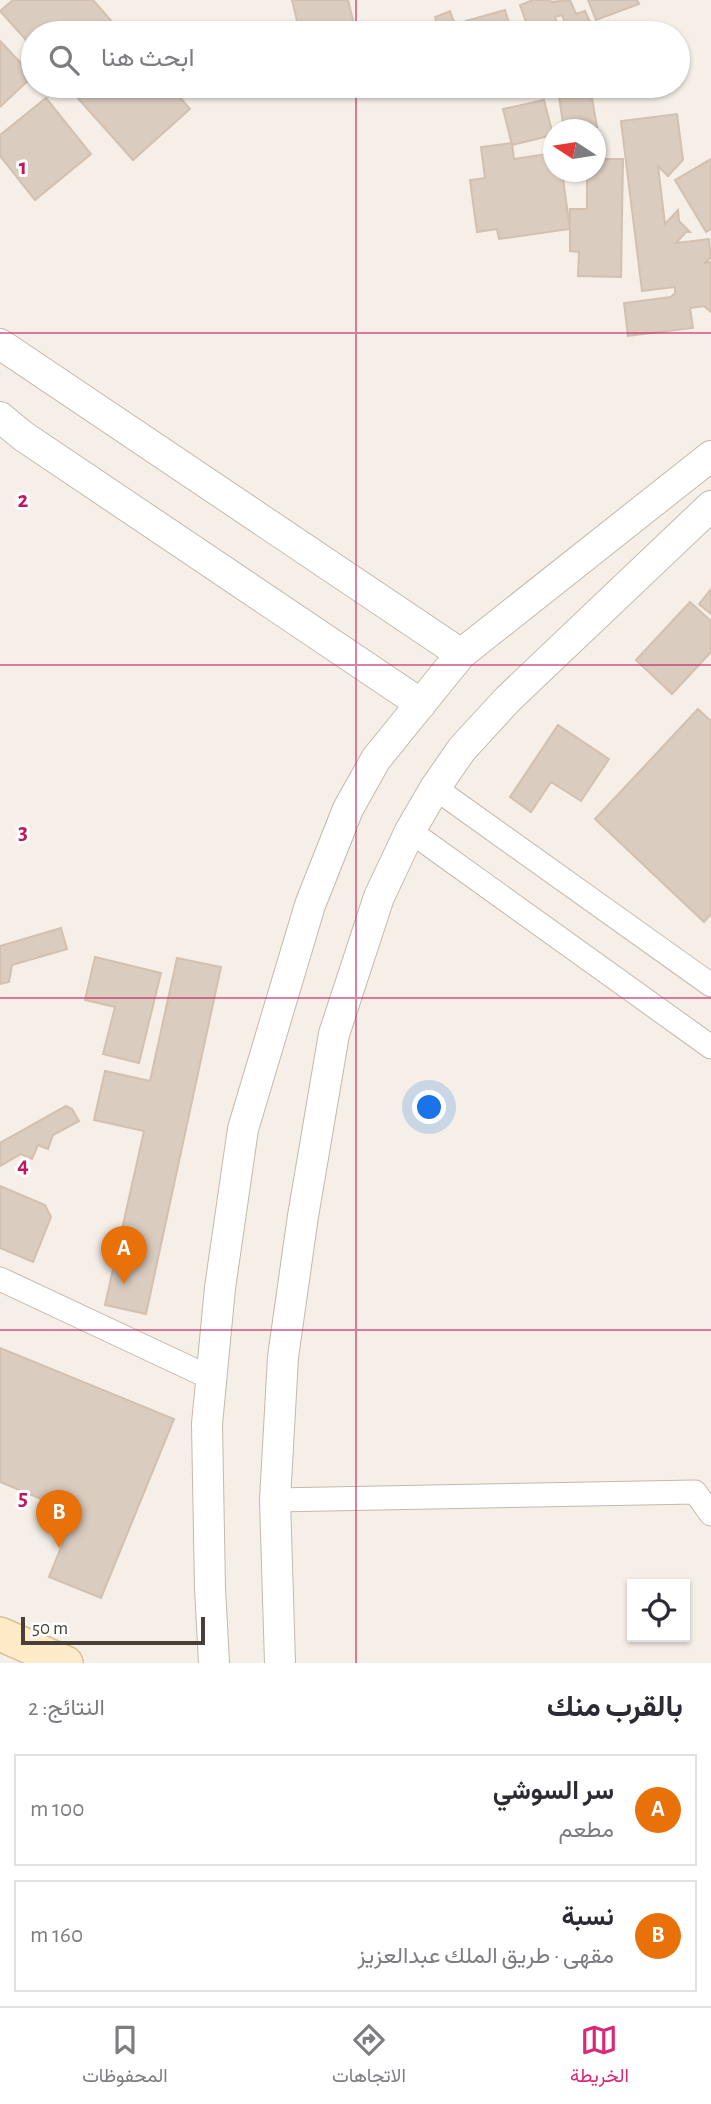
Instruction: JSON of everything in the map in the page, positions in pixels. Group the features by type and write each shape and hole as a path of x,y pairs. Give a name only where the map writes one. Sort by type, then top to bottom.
{"main road":[{"path":"0,1634 66,1663"}],"street":[{"path":"0,344 461,654"},
{"path":"0,417 23,436 421,704"},
{"path":"214,1663 207,1424 220,1288 243,1129 310,905 348,809 376,759 461,654 711,456"},
{"path":"280,1663 275,1500 283,1357 303,1216 334,1034 379,897 410,831 435,788 462,750 507,700 711,506"},
{"path":"435,788 711,985"},
{"path":"410,831 711,1047"},
{"path":"0,1279 211,1378"},
{"path":"275,1500 695,1492 711,1514"},
{"path":"204,1663 212,1632"}],"building":[{"path":"13,0 93,0 111,21 21,21 21,35 0,11"},
{"path":"292,0 348,0 353,21 297,21"},
{"path":"533,0 570,0 576,14 585,11 590,21 564,21 562,15 555,17 557,21 526,21 520,5"},
{"path":"588,0 637,0 639,4 596,20"},
{"path":"505,10 508,21 466,21"},
{"path":"450,11 454,21 436,21 435,17"},
{"path":"0,41 21,63 21,87 0,107"},
{"path":"46,98 91,154 35,200 0,156 0,135"},
{"path":"78,98 180,98 190,109 133,160"},
{"path":"559,98 592,98 596,119 562,119"},
{"path":"544,100 549,119 543,119 543,137 512,145 503,109"},
{"path":"677,114 683,160 668,176 658,166 665,224 678,210 679,221 690,232 686,232 676,243 709,239 711,257 705,263 711,262 711,312 704,306 690,308 693,328 628,336 624,303 671,297 675,293 675,287 642,291 621,121"},
{"path":"512,143 514,159 543,155 543,182 563,182 570,229 499,239 497,229 477,232 470,180 485,178 481,147"},
{"path":"606,159 623,159 621,277 578,276 579,252 570,251 570,209 587,209 587,182 606,182"},
{"path":"711,159 711,229 706,232 675,180"},
{"path":"711,589 711,614 699,604"},
{"path":"690,602 711,621 711,652 672,694 636,660"},
{"path":"698,709 711,721 711,914 704,922 595,819"},
{"path":"558,725 609,759 581,801 551,782 531,812 510,797"},
{"path":"61,928 67,949 12,965 9,982 0,984 0,946"},
{"path":"95,957 161,973 139,1063 103,1054 115,1007 85,1000"},
{"path":"177,958 221,967 146,1314 105,1305 144,1131 94,1120 105,1071 150,1081"},
{"path":"66,1106 72,1109 79,1121 53,1135 48,1149 38,1145 32,1159 21,1154 0,1166 0,1143"},
{"path":"0,1186 45,1205 51,1217 33,1262 0,1248"},
{"path":"0,1348 174,1419 101,1598 49,1577 75,1513 0,1482"}],"place":[{"name":"سر السوشي","path":"124,1284"},
{"name":"نسبة","path":"59,1548"}]}
